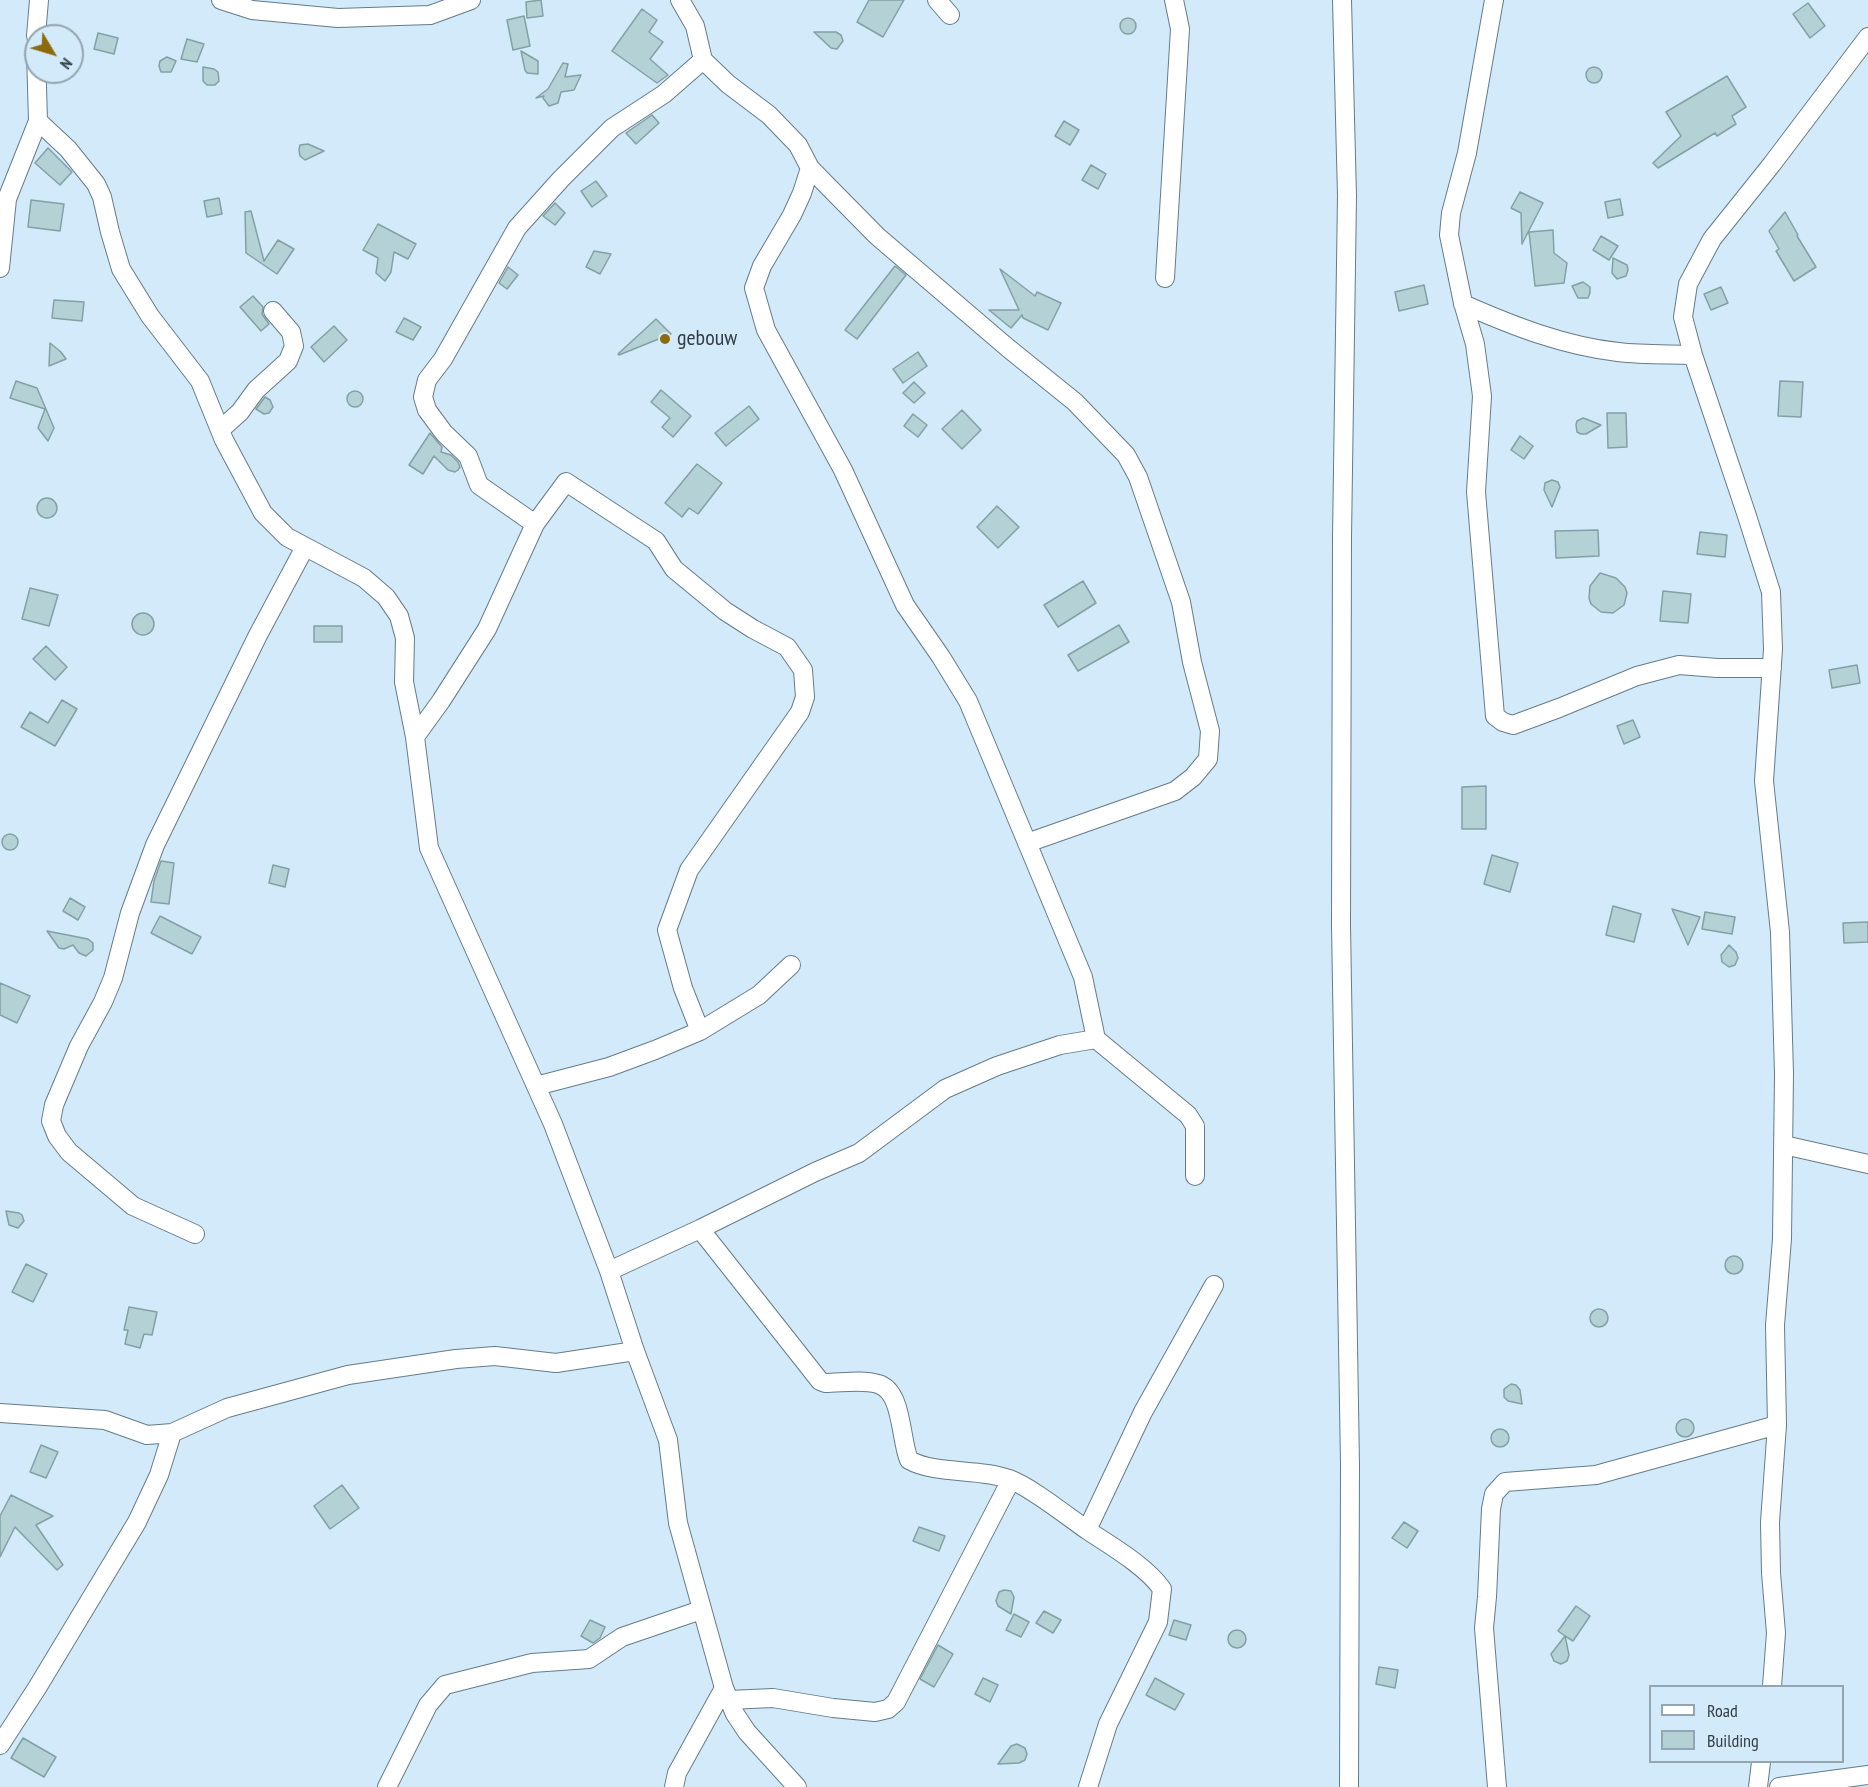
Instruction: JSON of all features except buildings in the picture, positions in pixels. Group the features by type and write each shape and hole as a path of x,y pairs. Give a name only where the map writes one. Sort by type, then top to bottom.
{"street":[{"path":"37,24 39,0"},
{"path":"221,0 252,10 338,18 429,15 471,0"},
{"path":"680,0 695,26 703,60 728,84 769,115 798,145 810,168 877,236 1008,348 1076,402 1126,455 1138,477 1181,602 1192,662 1210,731 1208,759 1193,777 1175,791 1027,843"},
{"path":"937,0 950,15"},
{"path":"1165,278 1180,29 1174,0"},
{"path":"1342,0 1347,196 1342,538 1341,925 1350,1464 1349,1787"},
{"path":"1494,0 1467,153 1451,213 1449,235 1463,304 1475,344 1482,396 1476,492 1493,706 1496,716 1503,722 1513,725 1637,676 1679,664 1717,668 1772,668"},
{"path":"1772,1685 1776,1633 1771,1574 1770,1522 1777,1425 1775,1325 1781,1256 1784,1074 1780,932 1764,781 1773,649 1771,592 1693,356 1683,317 1688,284 1712,239 1868,37"},
{"path":"535,524 479,485 468,456 444,433 427,410 423,397 427,380 442,359 518,228 561,179 612,128 664,94 703,60"},
{"path":"0,268 7,199 38,121 37,84"},
{"path":"38,121 68,149 96,184 102,197 122,269 150,316 200,381 220,430 263,513 287,537 364,578 386,597 399,615 405,638 404,682 415,736 429,848 553,1124 609,1271 635,1351 668,1440 678,1523 701,1610 727,1694 735,1714 747,1732 797,1787"},
{"path":"810,168 802,194 762,266 754,288 766,330 843,470 905,605 968,701 1083,977 1096,1039 1188,1115 1195,1126 1195,1176"},
{"path":"1463,304 1512,326 1549,338 1618,352 1693,356"},
{"path":"220,430 240,412 256,390 288,361 294,346 291,333 273,311"},
{"path":"415,736 441,701 487,629 535,524 566,482 656,541 674,568 725,611 787,647 803,669 805,697 800,712 689,870 668,930 682,988 700,1031"},
{"path":"195,1234 133,1206 69,1152 57,1136 51,1121 54,1105 79,1046 113,978 130,913 154,844 258,634 305,547"},
{"path":"536,1086 609,1067 700,1031 759,995 791,965"},
{"path":"609,1271 859,1153 924,1102 945,1089 997,1066 1060,1045 1096,1039"},
{"path":"1784,1145 1868,1164"},
{"path":"700,1229 820,1381 879,1384 888,1390 894,1399 904,1449 909,1460 925,1466 983,1473 1011,1480 1157,1580 1162,1588 1158,1622 1108,1725 1088,1787"},
{"path":"1087,1530 1143,1412 1214,1285"},
{"path":"0,1413 105,1420 147,1435 172,1433 227,1408 348,1375 456,1359 495,1356 556,1363 635,1351"},
{"path":"1497,1787 1484,1628 1488,1597 1491,1509 1494,1494 1504,1482 1596,1475 1777,1425"},
{"path":"0,1745 137,1522 159,1475 172,1433"},
{"path":"727,1694 773,1698 864,1712 888,1709 896,1702 1011,1480"},
{"path":"387,1787 428,1705 446,1684 532,1663 589,1659 622,1636 701,1610"},
{"path":"674,1787 677,1773 727,1694"},
{"path":"1758,1787 1761,1763"},
{"path":"1779,1787 1868,1775"}],"place":[{"name":"gebouw","path":"665,339"}]}
